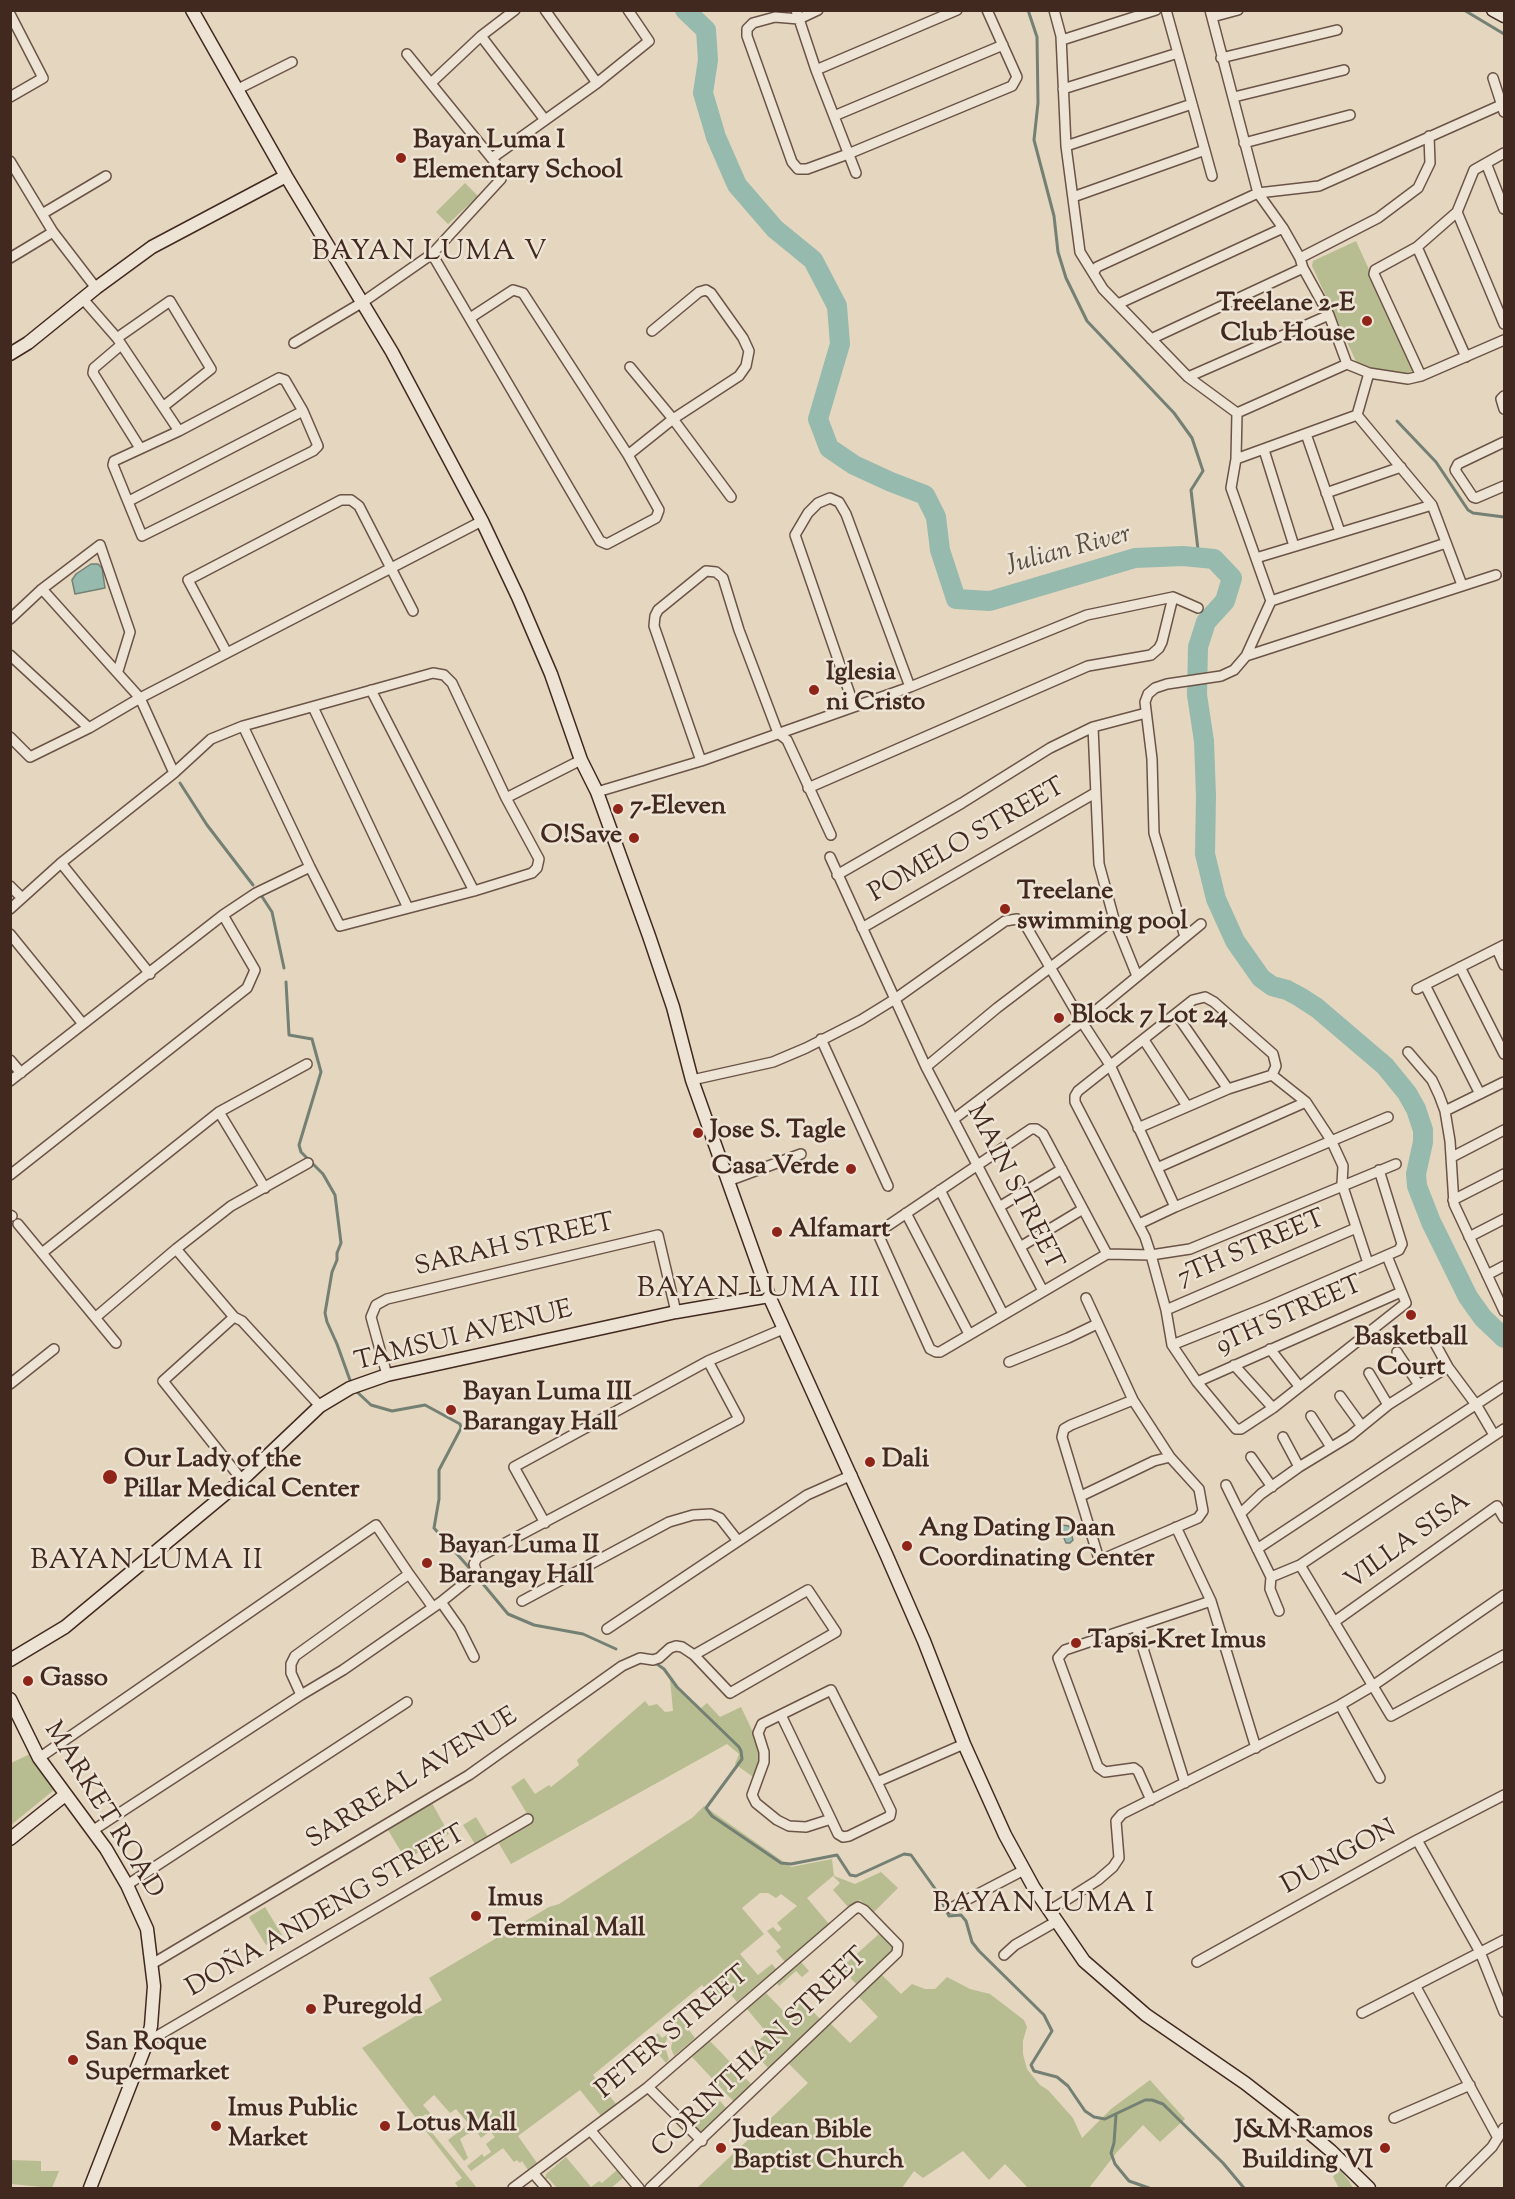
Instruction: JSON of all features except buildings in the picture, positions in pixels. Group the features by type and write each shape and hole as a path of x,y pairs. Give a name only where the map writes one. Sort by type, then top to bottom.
{"main road":[{"path":"192,10 286,176 392,352 482,521 518,597 546,663 581,760 597,792 669,997 692,1080 769,1296 852,1475 924,1641 964,1744 996,1817 1024,1870 1084,1961 1155,2021 1245,2083 1298,2124 1331,2151 1369,2188"},
{"path":"1493,10 1504,16"},
{"path":"10,354 28,344 83,298 160,242 286,176"},
{"name":"TAMSUI AVENUE","path":"10,1660 65,1627 242,1480 320,1406 350,1388 387,1375 676,1312 769,1296"},
{"name":"MARKET ROAD","path":"10,1699 39,1758 106,1849 127,1886 147,1929 152,1964 153,2004 147,2042 90,2188"},
{"path":"10,1839 65,1795"}],"street":[{"path":"431,84 481,36 515,10"},
{"path":"545,10 597,83"},
{"path":"492,158 597,83 649,41 628,10"},
{"path":"818,10 753,23 748,26 747,32 792,162 798,169 803,170 848,154 1012,86 1017,77 987,10"},
{"path":"816,70 957,10"},
{"path":"1054,10 1062,40 1066,146 1080,252 1103,289 1150,339 1188,377 1237,413"},
{"path":"1062,40 1156,10"},
{"path":"1166,10 1212,176"},
{"path":"1238,10 1211,14 1258,193 1283,228 1329,315 1347,364"},
{"path":"10,14 43,78 10,97"},
{"path":"798,15 816,70 856,173"},
{"path":"1221,58 1336,30"},
{"path":"481,36 545,120"},
{"path":"834,116 1003,45"},
{"path":"1063,89 1178,53"},
{"path":"294,343 363,302 432,254 501,179 502,171 407,54"},
{"path":"238,89 292,62"},
{"path":"1234,97 1344,70"},
{"path":"1094,272 1097,267 1258,193 1319,186 1429,136 1503,108 1493,78"},
{"path":"1066,146 1192,104"},
{"path":"1244,143 1350,115"},
{"path":"1150,339 1301,263 1378,218 1418,188 1430,163 1429,136"},
{"path":"1073,197 1204,150"},
{"path":"1421,376 1374,270 1418,247 1457,212 1474,170 1504,153"},
{"path":"10,161 13,174 53,232 96,288"},
{"path":"1486,163 1504,209"},
{"path":"42,214 106,176"},
{"path":"1457,212 1504,324"},
{"path":"1118,304 1283,228"},
{"path":"10,258 53,232"},
{"path":"1418,247 1466,357"},
{"path":"432,254 603,544 607,544 658,515 659,510 628,455 523,293 513,290 470,318"},
{"path":"628,455 674,419 739,376 747,366 749,351 744,338 711,293 706,290 699,292 652,331"},
{"path":"83,298 119,341 179,431"},
{"path":"140,448 93,373 94,368 119,341 170,301 211,369 164,406"},
{"path":"1188,377 1329,315"},
{"path":"1237,413 1347,364 1369,373 1408,379 1421,376 1504,340"},
{"path":"630,367 674,419 731,497"},
{"path":"1357,415 1369,373"},
{"path":"279,378 285,380 303,411 318,446 313,451 142,536 113,465 114,461 179,431 279,378"},
{"path":"1504,396 1502,399 1504,408"},
{"path":"129,501 303,411"},
{"path":"1185,937 1154,832 1152,759 1145,702 1148,694 1155,688 1221,676 1234,670 1246,656 1271,601 1231,488 1236,459 1237,413"},
{"path":"1236,459 1357,415"},
{"path":"1357,415 1432,505 1462,585"},
{"path":"1306,434 1340,532"},
{"path":"1504,442 1458,464 1455,470 1473,497 1476,498 1504,486"},
{"path":"1264,450 1294,546"},
{"path":"1326,493 1401,467"},
{"path":"854,706 795,535 808,513 818,503 830,498 839,502 846,514 910,687"},
{"path":"227,653 188,580 341,500 351,500 359,506 413,611"},
{"path":"1256,558 1432,505"},
{"path":"10,737 30,757 482,521"},
{"path":"1271,601 1446,543"},
{"path":"10,619 42,589 100,545 130,632 118,671"},
{"path":"701,761 654,626 658,610 706,571 716,572 723,578 739,630 778,733 787,740 831,834"},
{"path":"1246,656 1496,575"},
{"path":"42,589 140,698 174,773"},
{"path":"808,788 1088,666 1150,655 1159,648 1162,642 1173,597"},
{"path":"597,792 701,761 910,687 1087,615 1173,597 1198,608"},
{"path":"10,655 89,728"},
{"path":"10,909 61,863 174,773 211,739 243,726 433,673 444,675 452,683 506,798 538,859 537,868 532,873 474,891 340,926 243,726"},
{"path":"371,690 474,891"},
{"path":"313,707 408,908"},
{"path":"837,875 962,803 1050,748 1093,727 1146,713"},
{"path":"1093,727 1099,864 1114,918 1137,976"},
{"path":"506,798 581,760"},
{"name":"POMELO STREET","path":"862,928 1095,792"},
{"name":"MAIN STREET","path":"830,857 926,1067 1043,1291 1107,1254"},
{"path":"61,863 150,974"},
{"path":"10,1081 223,915 256,893 310,867"},
{"path":"10,886 22,898"},
{"path":"10,1175 247,988 255,970 223,915"},
{"path":"926,1067 1114,918"},
{"path":"692,1080 773,1062 861,1020 896,999 1005,921 1012,919 1026,926 1110,1065 1175,1207"},
{"path":"954,1119 1082,1022 1201,924"},
{"path":"10,934 83,1024"},
{"path":"1479,1094 1421,987 1501,947 1504,965"},
{"path":"1460,968 1504,1054"},
{"path":"1138,1128 1228,1089 1272,1075 1276,1066 1273,1054 1214,1002 1205,998 1193,1000 1078,1091 1075,1096 1075,1102 1139,1224 1151,1255 1166,1310 1172,1345 1197,1382 1239,1430 1273,1408 1406,1303 1387,1256"},
{"path":"1176,1014 1228,1089"},
{"path":"822,1039 888,1186"},
{"path":"1144,1040 1187,1106"},
{"path":"1408,1052 1432,1080 1445,1111 1452,1157 1453,1200 1504,1311"},
{"path":"10,1060 21,1073"},
{"path":"42,1253 219,1112 307,1064"},
{"path":"1272,1075 1306,1102 1331,1140 1343,1166 1342,1184 1368,1263"},
{"path":"1445,1111 1504,1082"},
{"path":"1157,1168 1306,1102"},
{"path":"219,1112 265,1188"},
{"path":"1139,1224 1388,1117"},
{"path":"1043,1291 940,1352 936,1352 930,1349 878,1239 880,1231 1030,1129 1036,1129 1043,1134 1107,1254 1151,1255 1190,1250 1342,1184 1396,1164"},
{"path":"1452,1157 1504,1130"},
{"path":"728,1181 801,1154"},
{"path":"96,1317 231,1206 308,1163"},
{"path":"999,1207 1062,1169"},
{"path":"1172,1345 1270,1306 1398,1250 1402,1244 1379,1170"},
{"path":"1453,1200 1504,1174"},
{"path":"940,1190 1004,1314"},
{"path":"1020,1247 1083,1209"},
{"path":"906,1214 969,1334"},
{"path":"13,1218 116,1343"},
{"path":"1469,1237 1504,1219"},
{"name":"7TH STREET","path":"1166,1310 1356,1228"},
{"name":"SARAH STREET","path":"387,1375 371,1317 376,1305 387,1299 658,1235 676,1312"},
{"path":"176,1249 234,1317 242,1321 320,1406"},
{"path":"1487,1275 1504,1266"},
{"name":"9TH STREET","path":"1197,1382 1401,1292"},
{"path":"1086,1298 1133,1400 1170,1457 1198,1490 1203,1511 1198,1518 1100,1558 1062,1437 1064,1430 1071,1425 1133,1400"},
{"path":"1371,1305 1378,1324"},
{"path":"234,1317 163,1381 242,1480"},
{"path":"1009,1362 1097,1324"},
{"path":"545,1523 514,1467 708,1361 783,1329"},
{"path":"1431,1336 1448,1367 1477,1406 1494,1435"},
{"path":"10,1384 54,1349"},
{"path":"1270,1349 1299,1386"},
{"path":"1397,1352 1419,1385"},
{"path":"92,1831 343,1670 432,1606 441,1602 477,1573 474,1564 477,1558 739,1419 708,1361"},
{"path":"1234,1365 1273,1408"},
{"path":"1240,1514 1261,1494 1299,1467 1350,1436 1388,1405 1448,1367"},
{"path":"1368,1373 1388,1405"},
{"path":"1257,1549 1477,1406 1504,1386"},
{"path":"1340,1396 1361,1425"},
{"path":"1311,1416 1331,1448"},
{"path":"1271,1577 1300,1565 1504,1429"},
{"path":"1283,1437 1299,1467"},
{"path":"1081,1496 1155,1461 1170,1457"},
{"path":"1251,1457 1272,1487"},
{"path":"608,1629 807,1495 852,1475"},
{"path":"1226,1485 1271,1577 1270,1589 1279,1611"},
{"name":"VILLA SISA","path":"1334,1622 1501,1502 1504,1518"},
{"path":"522,1600 669,1522 693,1515 711,1514 720,1518 738,1541"},
{"path":"39,1758 376,1526 432,1606"},
{"path":"1176,1527 1211,1601 1256,1748"},
{"path":"1300,1565 1374,1685 1389,1714 1395,1715 1504,1655"},
{"path":"301,1695 291,1673 291,1664 295,1656 409,1574"},
{"path":"808,1590 836,1632 730,1693 694,1655 808,1590"},
{"path":"1004,1956 1113,1867 1119,1858 1116,1821 1122,1814 1256,1748 1374,1685 1504,1596"},
{"path":"1151,1800 1138,1771 1134,1768 1105,1772 1098,1767 1058,1659 1065,1650 1211,1601"},
{"path":"441,1602 460,1629 474,1657"},
{"path":"1136,1626 1185,1783"},
{"name":"SARREAL AVENUE","path":"152,1964 469,1774 622,1666 640,1659 653,1660 676,1646 694,1655"},
{"path":"781,1715 831,1819 838,1834 843,1837 849,1836 890,1816 891,1811 831,1690 762,1724 758,1733 764,1752 764,1762 752,1794 753,1799 771,1816 789,1826 806,1827 831,1819"},
{"path":"127,1886 407,1702"},
{"path":"1340,1704 1380,1778"},
{"path":"877,1782 964,1744"},
{"name":"DUNGON","path":"1197,1962 1417,1840 1504,1795"},
{"name":"DOÑA ANDENG STREET","path":"147,2042 528,1819"},
{"path":"1417,1840 1480,1952 1504,2012"},
{"path":"951,1908 1024,1870"},
{"name":"CORINTHIAN STREET","path":"650,2188 897,1953 899,1948 864,1910 858,1907"},
{"name":"PETER STREET","path":"513,2188 648,2087 858,1907"},
{"path":"1362,2013 1504,1940"},
{"path":"1416,1986 1498,2138"},
{"path":"1395,2118 1470,2085"},
{"path":"648,2087 702,2141"},
{"path":"1451,2188 1498,2138 1504,2128"},
{"path":"591,2131 639,2188"},
{"path":"533,2173 546,2188"}],"green space":[{"path":"465,183 478,196 448,224 436,212"},
{"path":"1356,241 1414,368 1409,375 1359,368 1312,266 1313,261"},
{"path":"672,1677 676,1685 701,1708 707,1703 720,1717 741,1707 760,1747 762,1761 756,1779 735,1764 739,1754 727,1744 511,1864 498,1842 532,1822 511,1787 524,1778 535,1794 549,1785 551,1787 579,1765 577,1760 645,1701 649,1706 657,1704 665,1712 673,1711 670,1679"},
{"path":"30,1754 54,1790 11,1825 11,1763"},
{"path":"432,1803 449,1834 406,1860 388,1830"},
{"path":"704,1806 791,1867 832,1859 834,1876 855,1884 881,1872 898,1888 874,1912 860,1900 848,1907 833,1890 840,1883 833,1876 807,1898 829,1924 785,1962 776,1951 781,1947 767,1931 773,1927 778,1932 782,1929 777,1923 797,1906 781,1894 776,1898 768,1893 760,1893 742,1908 764,1934 740,1954 758,1975 772,1964 776,1969 737,2002 728,1991 715,2001 702,1985 593,2075 616,2104 601,2116 580,2090 518,2136 537,2163 528,2170 522,2161 514,2162 503,2148 471,2171 467,2166 482,2154 484,2157 491,2152 486,2144 495,2137 490,2131 481,2138 475,2129 460,2139 468,2158 464,2161 448,2140 469,2124 456,2109 450,2113 434,2095 423,2105 437,2121 434,2123 426,2114 420,2118 477,2188 459,2188 455,2183 462,2178 362,2048 442,2000 429,1978 549,1907 559,1904 692,1818"},
{"path":"476,1817 488,1837 475,1844 463,1825"},
{"path":"265,1907 282,1935 266,1945 249,1917"},
{"path":"880,1933 894,1947 893,1951 857,1985 841,1968"},
{"path":"801,1962 809,1971 802,1977 796,1971 779,1986 777,1983"},
{"path":"881,1974 901,1994 912,1984 925,1989 935,1989 947,1977 970,1989 990,1994 1024,2020 1027,2027 1023,2041 1023,2054 1027,2069 1073,2118 1082,2138 1111,2109 1150,2080 1185,2119 1160,2142 1143,2125 1117,2152 1089,2188 1028,2188 1005,2164 989,2180 963,2151 923,2178 914,2171 902,2188 697,2188 808,2083 788,2063 830,2023 850,2043 878,2017 858,1996"},
{"path":"766,1993 787,2015 803,2001 821,2020 769,2069 750,2048 767,2033 747,2009"},
{"path":"676,2013 695,2038 674,2056 671,2048 673,2039 675,2042 683,2035 677,2023 674,2024 669,2018"},
{"path":"658,2033 662,2038 668,2034 669,2036 664,2045 669,2059 666,2063 648,2042"},
{"path":"710,2041 752,2085 734,2102 692,2057"},
{"path":"720,2101 727,2109 704,2131 700,2131 689,2120 698,2112 702,2116"},
{"path":"566,2157 591,2187 599,2181 602,2183 617,2170 623,2178 611,2188 557,2188 548,2178 545,2180 546,2174"},
{"path":"11,2160 41,2161 41,2171 59,2171 52,2188 11,2184"},
{"path":"1339,2169 1353,2188 1339,2188 1333,2177"}],"water":[{"path":"91,564 98,564 102,568 105,588 75,594 72,580 76,574"},
{"path":"1062,1525 1069,1526 1073,1540 1070,1543 1066,1543 1060,1528"}],"waterway":[{"name":"Julian River","path":"685,10 706,30 708,60 703,93 716,137 737,185 775,229 813,260 837,306 840,344 818,419 829,448 854,465 925,495 936,517 940,550 956,599 990,601 1135,558 1183,556 1214,559 1232,578 1225,601 1206,622 1198,647 1197,695 1204,741 1206,796 1205,854 1216,899 1235,941 1261,978 1272,986 1287,990 1317,1008 1385,1066 1407,1093 1416,1109 1423,1130 1423,1142 1416,1174 1417,1186 1431,1222 1468,1297 1483,1318 1504,1338"},
{"path":"1028,10 1037,37 1038,103 1034,140 1054,216 1058,252 1066,278 1087,321 1174,413 1192,438 1203,471 1191,490 1199,558"},
{"path":"1464,10 1504,34"},
{"path":"1397,421 1436,462 1468,510 1473,513 1504,517"},
{"path":"180,783 207,825 253,885"},
{"path":"261,895 272,912 284,968"},
{"path":"286,982 289,1035 312,1039 321,1072 299,1145 301,1152 323,1174 335,1195 341,1243 332,1272 325,1313 351,1383"},
{"path":"356,1391 371,1405 392,1411 425,1405 460,1424 461,1428 439,1470 439,1499 434,1528 472,1571"},
{"path":"478,1578 508,1614 534,1625 583,1634 616,1649"},
{"path":"654,1662 664,1669 677,1687 741,1751 742,1759 706,1808 712,1816 781,1863 791,1864 837,1855 850,1875 856,1876 904,1854 911,1855 936,1890 949,1916 961,1915 966,1921 972,1942 979,1951 1044,2015 1052,2031 1031,2065 1034,2071 1057,2077 1068,2086 1085,2111 1094,2117 1105,2119 1145,2100 1163,2104 1223,2163 1244,2188"},
{"path":"1116,2115 1111,2153 1115,2164 1129,2181 1149,2188"}],"place":[{"name":"Bayan Luma I Elementary School","path":"401,158"},
{"name":"Treelane 2-E Club House","path":"1367,321"},
{"name":"Iglesia ni Cristo","path":"814,690"},
{"name":"7-Eleven","path":"618,809"},
{"name":"O!Save","path":"634,838"},
{"name":"Treelane swimming pool","path":"1005,909"},
{"name":"Block 7 Lot 24","path":"1059,1018"},
{"name":"Jose S. Tagle","path":"698,1133"},
{"name":"Casa Verde","path":"851,1169"},
{"name":"Alfamart","path":"777,1232"},
{"name":"Basketball Court","path":"1411,1315"},
{"name":"Bayan Luma III Barangay Hall","path":"451,1410"},
{"name":"Dali","path":"870,1462"},
{"name":"Our Lady of the Pillar Medical Center","path":"110,1477"},
{"name":"Ang Dating Daan Coordinating Center","path":"907,1546"},
{"name":"Bayan Luma II Barangay Hall","path":"427,1563"},
{"name":"Tapsi-Kret Imus","path":"1076,1643"},
{"name":"Gasso","path":"28,1681"},
{"name":"Imus Terminal Mall","path":"476,1916"},
{"name":"Puregold","path":"311,2009"},
{"name":"San Roque Supermarket","path":"73,2060"},
{"name":"Imus Public Market","path":"216,2126"},
{"name":"Lotus Mall","path":"385,2126"},
{"name":"Judean Bible Baptist Church","path":"721,2148"},
{"name":"J&M Ramos Building VI","path":"1385,2148"}],"district":[{"name":"BAYAN LUMA V","path":"430,254"},
{"name":"BAYAN LUMA III","path":"759,1291"},
{"name":"BAYAN LUMA II","path":"147,1563"},
{"name":"BAYAN LUMA I","path":"1044,1906"}]}
